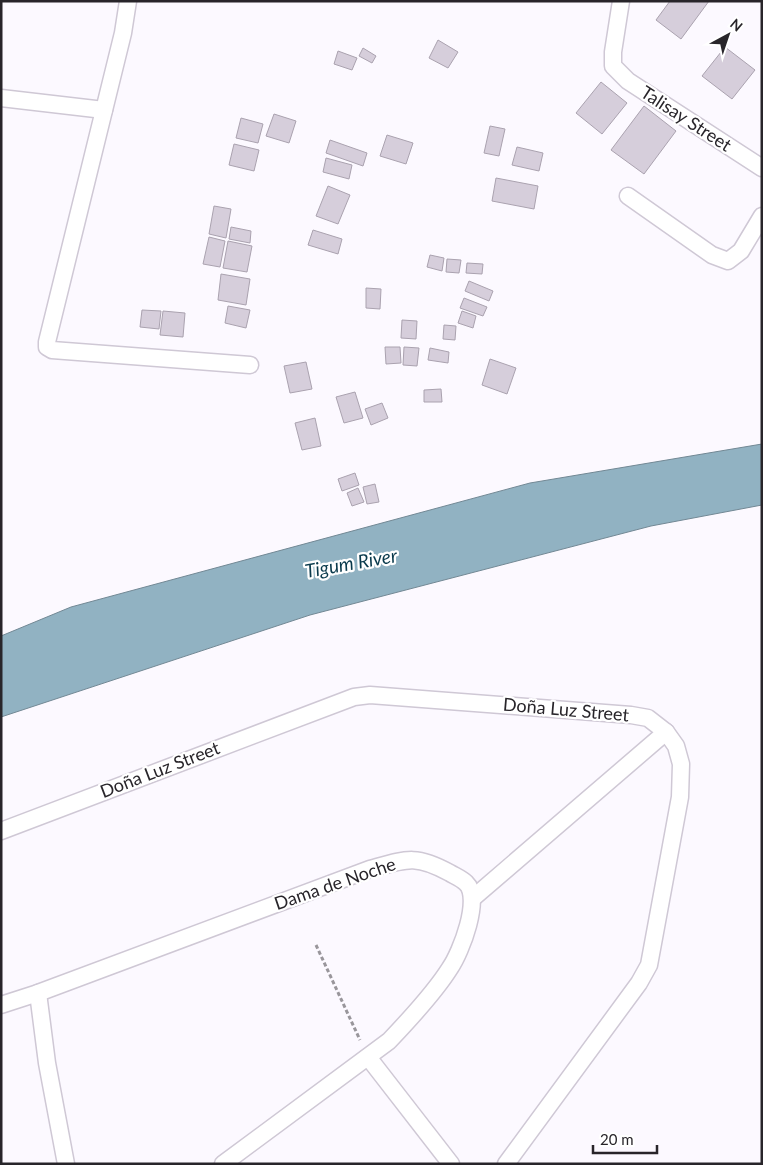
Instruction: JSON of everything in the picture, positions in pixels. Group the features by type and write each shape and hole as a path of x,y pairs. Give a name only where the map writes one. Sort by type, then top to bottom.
{"street":[{"path":"128,1 123,33 47,347 52,350 250,365"},
{"name":"Talisay Street","path":"621,1 613,52 613,66 628,81 762,168"},
{"path":"1,98 104,110"},
{"path":"628,196 712,255 728,262 741,251 762,216"},
{"name":"Doña Luz Street","path":"1,831 354,697 370,695 631,715 648,718 666,732 676,746 681,764 680,798 649,965 639,983 506,1164"},
{"path":"223,1164 389,1041 449,971 455,960 472,910 473,898 666,732"},
{"name":"Dama de Noche","path":"1,1005 38,993 370,868 407,859 431,863 456,876 467,883 473,898"},
{"path":"38,993 47,1063 65,1163"},
{"path":"368,1057 451,1164"}],"path":[{"path":"316,945 368,1057"}],"water":[{"name":"Tigum River","path":"762,444 762,505 651,526 310,615 1,717 1,636 71,607 530,483"}],"building":[{"path":"670,1 709,1 681,39 656,20"},
{"path":"438,40 458,52 448,68 429,58"},
{"path":"725,47 755,70 732,99 702,76"},
{"path":"363,48 376,56 372,63 359,56"},
{"path":"338,51 357,58 352,70 334,64"},
{"path":"601,82 627,103 602,134 576,113"},
{"path":"644,106 676,131 644,174 611,150"},
{"path":"274,114 296,121 289,143 266,136"},
{"path":"241,118 263,124 258,143 236,138"},
{"path":"490,126 505,129 499,156 484,153"},
{"path":"387,135 413,143 406,164 380,156"},
{"path":"330,140 367,153 363,166 326,153"},
{"path":"234,144 259,150 254,171 229,165"},
{"path":"517,147 543,153 539,171 512,165"},
{"path":"326,158 352,165 349,179 323,172"},
{"path":"496,178 538,186 534,209 492,201"},
{"path":"328,186 350,195 338,224 316,216"},
{"path":"214,206 231,209 226,238 209,234"},
{"path":"231,227 251,231 250,243 229,239"},
{"path":"313,230 342,239 338,254 308,245"},
{"path":"209,237 225,241 220,267 203,264"},
{"path":"228,241 252,246 247,272 223,268"},
{"path":"430,255 444,258 442,271 427,267"},
{"path":"447,259 461,260 459,273 446,272"},
{"path":"467,263 483,264 482,274 466,273"},
{"path":"221,274 250,279 246,305 218,300"},
{"path":"469,281 493,291 489,301 465,291"},
{"path":"366,288 381,289 380,309 366,308"},
{"path":"464,298 487,307 483,316 460,308"},
{"path":"228,306 250,310 246,328 225,323"},
{"path":"142,310 161,311 159,329 140,327"},
{"path":"163,311 185,313 183,337 160,335"},
{"path":"462,311 476,316 473,328 458,323"},
{"path":"402,320 417,321 416,339 401,338"},
{"path":"444,325 456,326 455,340 443,339"},
{"path":"385,347 400,347 401,363 386,364"},
{"path":"404,347 419,348 417,366 403,365"},
{"path":"430,348 449,352 448,363 428,360"},
{"path":"490,359 516,368 507,394 482,385"},
{"path":"306,362 312,389 290,393 284,366"},
{"path":"441,389 442,402 424,402 424,390"},
{"path":"355,392 363,418 344,423 336,397"},
{"path":"382,403 388,418 371,425 365,409"},
{"path":"315,418 321,446 302,450 295,423"},
{"path":"355,473 359,485 342,491 338,479"},
{"path":"375,484 379,502 367,504 363,487"},
{"path":"358,488 364,502 352,506 347,493"}]}
